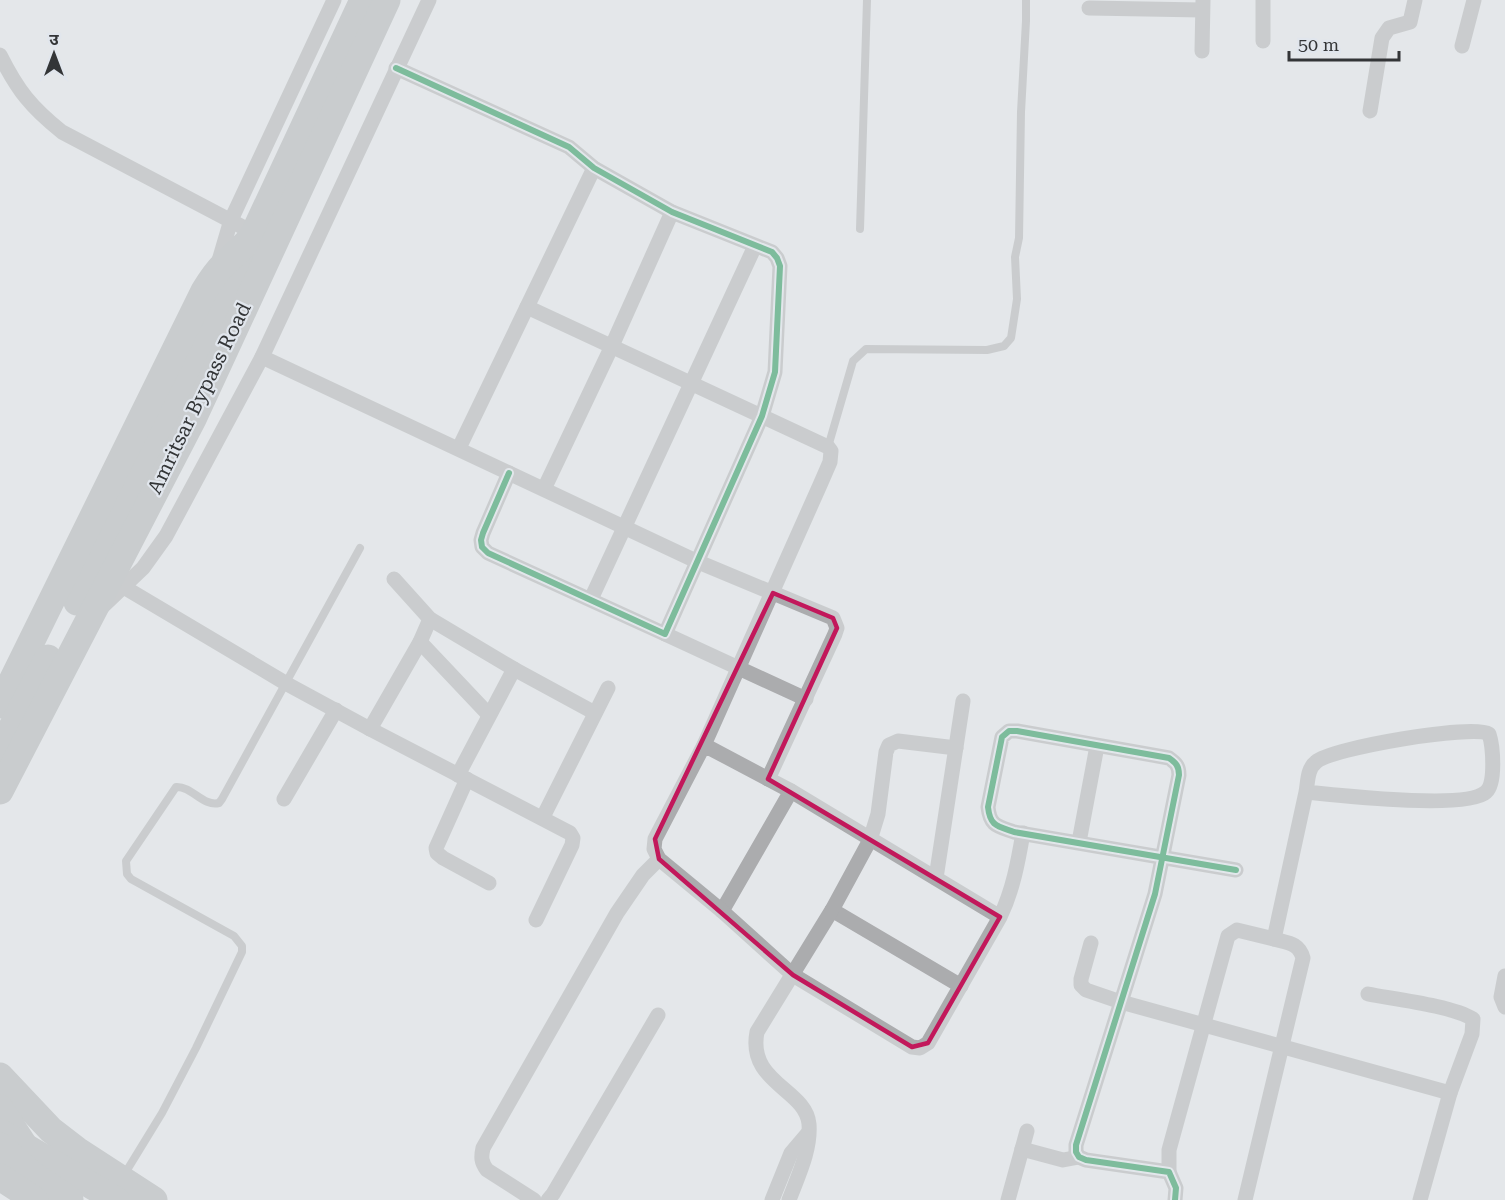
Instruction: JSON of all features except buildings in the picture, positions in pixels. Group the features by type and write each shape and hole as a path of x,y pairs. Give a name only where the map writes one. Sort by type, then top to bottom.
{"highway":[{"path":"0,750 65,627 167,418 363,0"},
{"name":"Amritsar Bypass Road","path":"0,791 88,620 117,583 387,0"},
{"path":"0,705 193,312 214,275 252,237"},
{"path":"0,1076 51,1130 78,1178"},
{"path":"0,1108 9,1140 33,1175 78,1178 154,1200"},
{"path":"0,1177 35,1200"}],"street":[{"path":"214,275 231,220 334,0"},
{"path":"429,0 262,357 166,536 143,568 117,583 287,684 570,832 573,838 572,845 536,920"},
{"path":"1263,0 1263,41"},
{"path":"1370,111 1382,38 1389,28 1410,22 1415,0"},
{"path":"1462,46 1474,0"},
{"path":"1089,8 1202,5 1202,51"},
{"path":"0,55 15,84 36,111 62,132 92,150 231,220 252,237"},
{"path":"396,69 569,147 594,168 672,212 772,252 777,258 780,266 776,372 762,417 665,634"},
{"path":"459,448 594,168"},
{"path":"544,489 672,212"},
{"path":"591,599 755,246"},
{"path":"527,307 828,447 831,451 830,462 739,669 704,745 655,839 654,849 659,860 722,911 793,975 912,1047 920,1048 928,1043 1010,898 1023,833"},
{"path":"262,357 696,561 833,618 836,622 835,634 768,779"},
{"path":"509,473 481,540 482,548 488,553 806,699"},
{"path":"394,579 430,619 514,669 595,713"},
{"path":"370,729 420,642 430,619"},
{"path":"420,642 489,715"},
{"path":"489,883 443,858 437,853 436,848 489,715 514,669"},
{"path":"543,817 609,688"},
{"path":"936,878 963,701"},
{"path":"284,799 336,710"},
{"path":"1274,939 1310,770 1318,759 1420,736 1475,730 1489,734 1493,748 1490,785 1486,793 1476,797 1455,800 1410,800 1306,792"},
{"path":"1078,1157 1076,1145 1155,894 1164,856 1179,768 1168,758 1017,731 1005,733 1002,737 988,807 989,818 998,826 1023,833 1164,856 1236,870"},
{"path":"789,1200 806,1154 809,1125 803,1109 765,1071 757,1056 755,1043 757,1032 832,910 870,840 878,814 886,752 889,745 898,741 956,748"},
{"path":"704,745 791,791 1000,917"},
{"path":"1078,842 1097,746"},
{"path":"722,911 791,791"},
{"path":"534,1200 487,1170 482,1164 483,1148 617,914 643,875 659,860"},
{"path":"832,910 961,986"},
{"path":"1175,1200 1176,1188 1167,1163 1169,1150 1228,936 1237,930 1296,945 1303,958 1245,1200"},
{"path":"1091,943 1081,979 1081,985 1086,990 1202,1026 1450,1093"},
{"path":"1505,976 1501,997 1505,1007"},
{"path":"1368,994 1444,1009 1467,1015 1473,1019 1472,1034 1450,1093 1420,1200"},
{"path":"548,1200 658,1015"},
{"path":"1008,1200 1026,1131"},
{"path":"772,1200 791,1153 808,1133"},
{"path":"1022,1149 1063,1160 1078,1157 1169,1172"}],"lane":[{"path":"860,229 867,0"},
{"path":"828,447 854,361 866,349 987,350 1004,346 1011,338 1017,299 1015,257 1019,238 1026,0"},
{"path":"118,1190 196,1048 242,952 242,946 234,936 131,879 127,874 126,861 176,787 185,789 211,804 219,803 287,684 360,548"}],"highlighted area":[{"path":"773,593 833,618 837,628 768,779 1000,917 928,1043 912,1047 793,975 659,859 655,839"}],"cycle path":[{"path":"396,68 569,147 594,168 672,212 772,252 780,266 775,372 762,416 665,634 488,553 482,547 483,533 509,473"},
{"path":"1175,1200 1176,1188 1169,1172 1086,1160 1079,1157 1076,1145 1155,894 1179,775 1178,767 1169,758 1017,731 1009,731 1002,737 988,807 995,824 1014,832 1236,870"}]}
